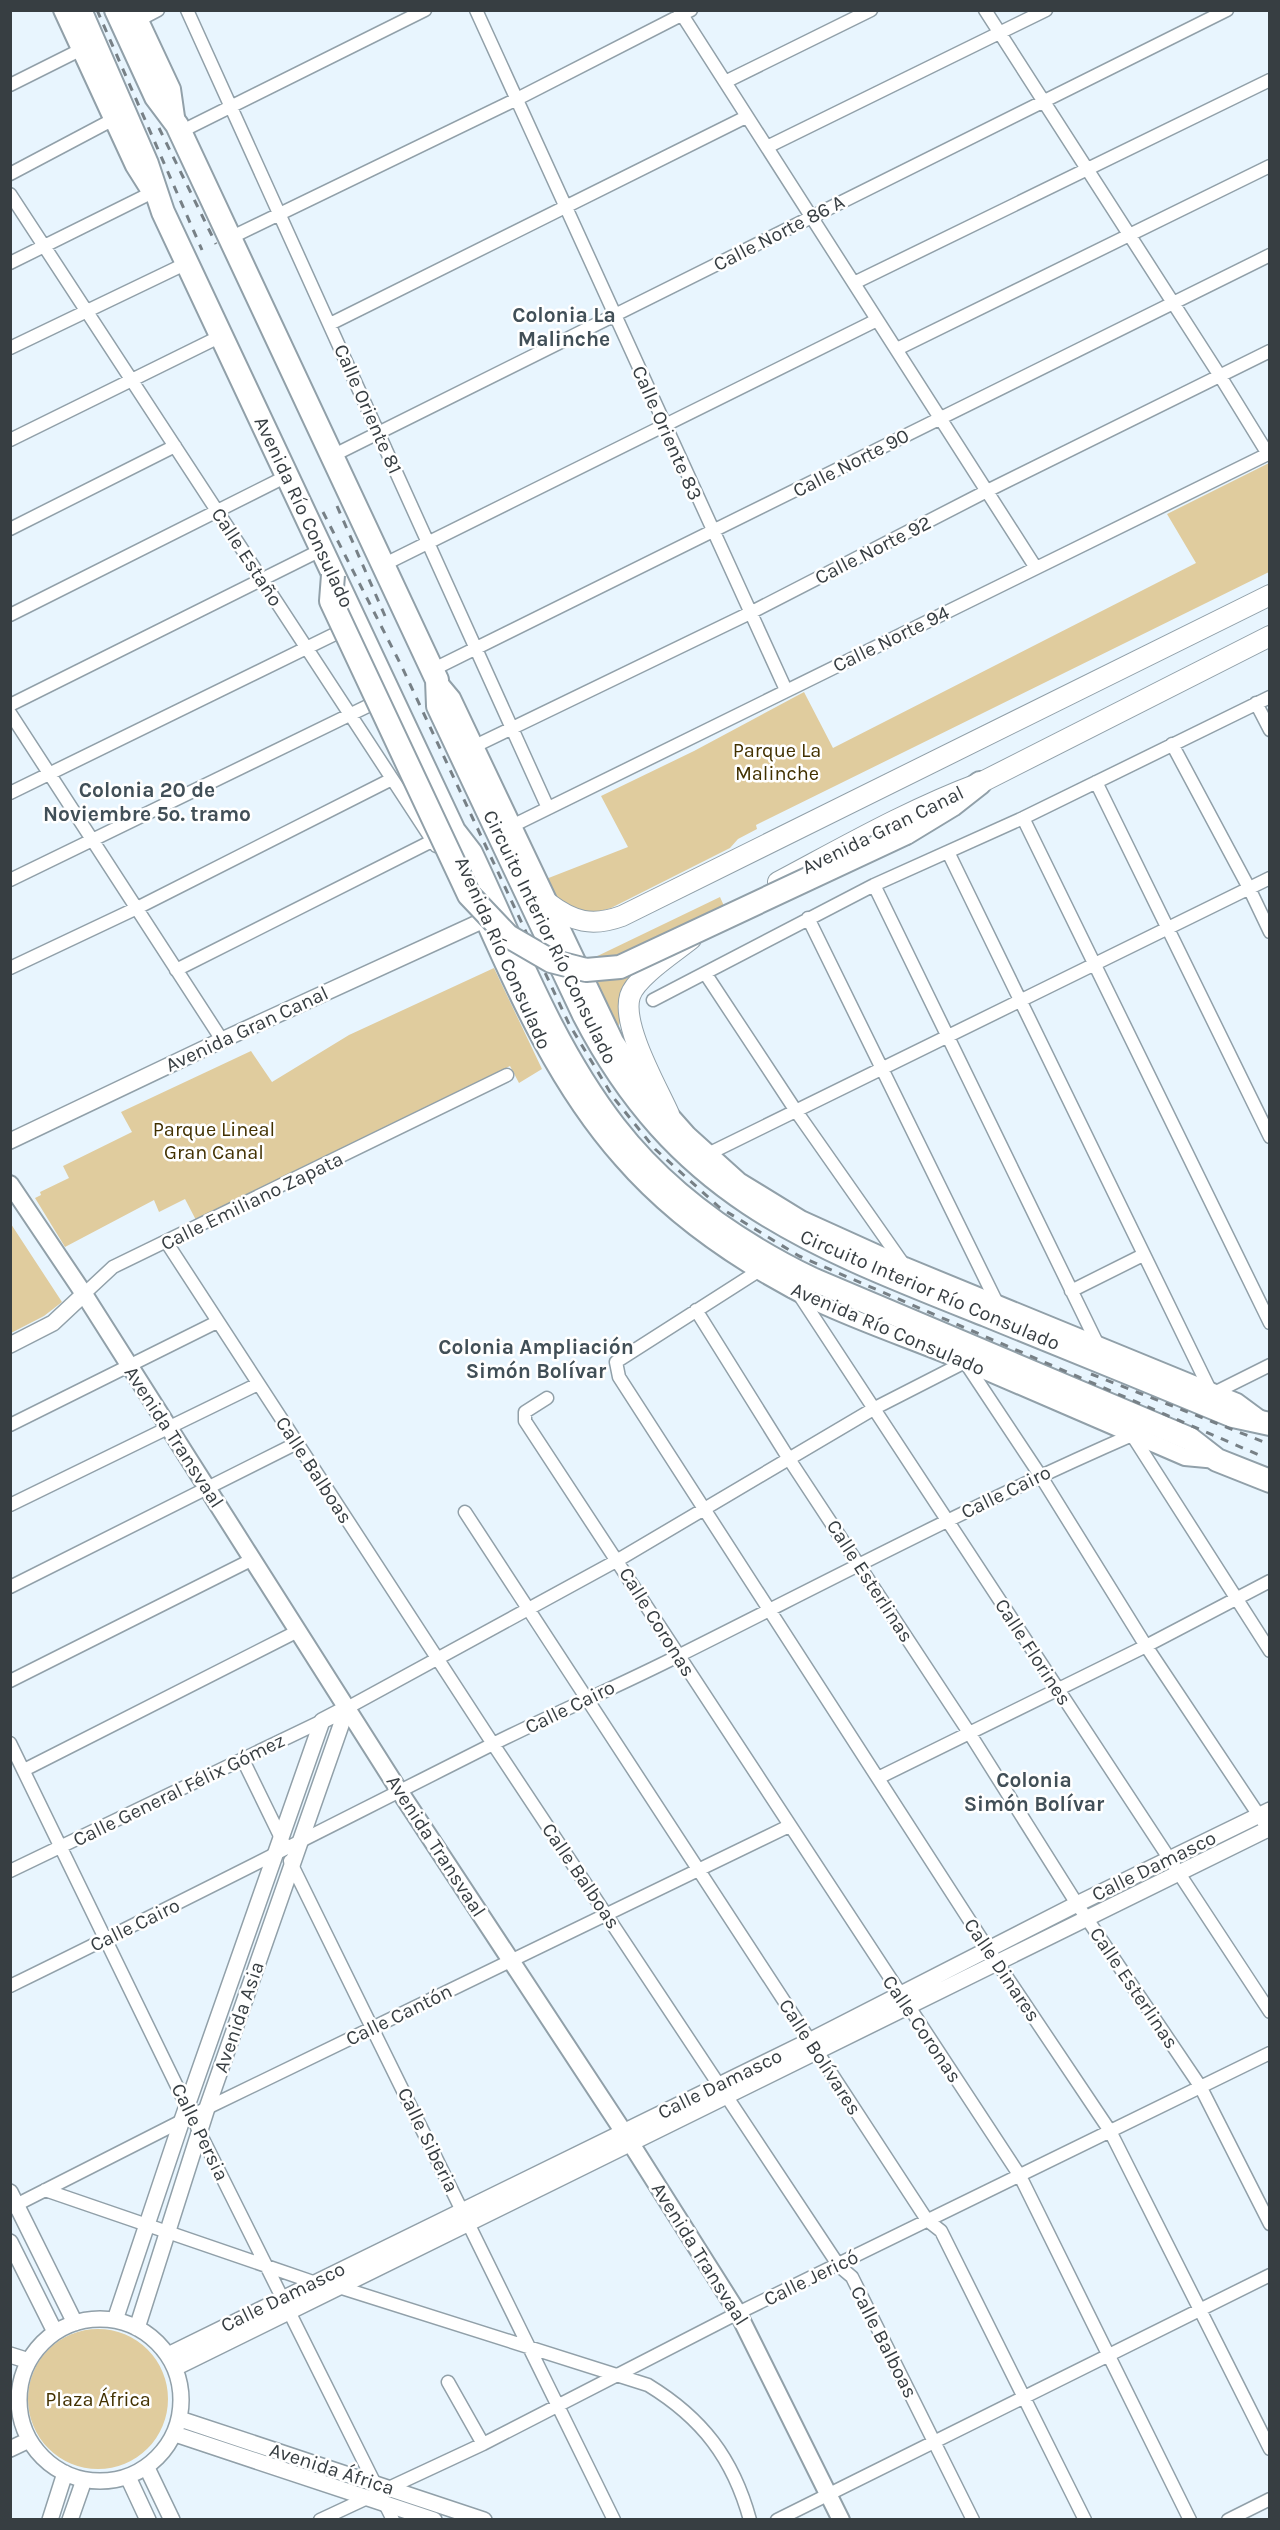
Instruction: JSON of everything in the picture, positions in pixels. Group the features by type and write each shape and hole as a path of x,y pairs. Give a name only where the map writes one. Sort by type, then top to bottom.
{"highway":[{"path":"80,10 139,143 163,213"},
{"path":"116,10 156,97 179,129 434,675"},
{"name":"Avenida Río Consulado","path":"163,213 454,831"},
{"path":"333,575 331,602 469,895 508,936 551,961 586,970 620,967 906,833 952,805 980,783"},
{"name":"Circuito Interior Río Consulado","path":"434,675 438,706 578,984 596,1038 637,1102 696,1165 753,1208 790,1229 900,1281 1233,1416 1265,1422"},
{"name":"Circuito Interior Río Consulado","path":"454,831 471,853 512,959 534,1006 632,1148 673,1188 736,1237 812,1280 1190,1439 1217,1460"},
{"name":"Avenida Río Consulado","path":"1217,1460 1269,1481"}],"main road":[{"name":"Avenida Río Consulado","path":"62,10 134,166 163,213"},
{"path":"137,15 172,89 179,129"},
{"name":"Avenida Gran Canal","path":"548,903 563,914 584,923 594,923 622,916 1269,595"},
{"name":"Avenida Gran Canal","path":"669,1114 630,1019 630,996 639,982 716,919 849,844 950,794 980,783 1269,636"},
{"path":"434,675 452,698 548,903 556,938"},
{"name":"Avenida Río Consulado","path":"454,831 458,861 484,920 512,959"},
{"path":"578,984 633,1069 669,1114 708,1154 739,1181 801,1219 904,1266 1237,1402 1265,1422"},
{"name":"Avenida Río Consulado","path":"534,1006 569,1090 622,1160 675,1212 718,1244 797,1292 1185,1457 1217,1460"},
{"name":"Avenida Transvaal","path":"11,1185 84,1294 400,1792 627,2137 738,2313 841,2520"}],"street":[{"path":"137,15 158,10"},
{"name":"Calle Oriente 81","path":"187,10 548,808"},
{"path":"179,129 231,106 425,10"},
{"name":"Calle Oriente 83","path":"476,10 786,690"},
{"path":"724,82 871,10"},
{"path":"985,10 1269,453"},
{"path":"767,147 1046,10"},
{"name":"Calle Norte 86 A","path":"332,456 1227,10"},
{"path":"230,238 517,99 684,12 746,117 812,216 1036,568"},
{"path":"10,85 80,50"},
{"path":"854,283 1269,80"},
{"path":"330,324 746,117"},
{"path":"10,174 112,120"},
{"path":"897,349 1269,166"},
{"path":"10,263 151,193"},
{"name":"Calle Estaño","path":"10,194 484,920"},
{"name":"Calle Norte 90","path":"434,675 475,648 1269,255"},
{"path":"10,348 187,263"},
{"path":"383,565 877,320"},
{"path":"10,440 221,336"},
{"name":"Calle Norte 92","path":"475,747 750,613 987,491 1269,351"},
{"path":"10,529 175,446"},
{"name":"Calle Norte 94","path":"512,826 1269,453"},
{"path":"10,615 287,476"},
{"path":"10,705 321,550"},
{"path":"10,793 339,633"},
{"path":"652,1000 874,885 1023,818 1269,697"},
{"path":"1256,703 1269,730"},
{"path":"10,880 374,704"},
{"path":"10,713 222,1040"},
{"path":"1172,744 1249,888 1269,932"},
{"path":"10,968 136,908 392,779"},
{"path":"1096,782 1269,1137"},
{"path":"1023,818 1269,1323"},
{"path":"176,970 432,841"},
{"path":"948,852 1143,1255 1212,1392 1269,1365"},
{"path":"708,1154 1020,1003 1269,878"},
{"path":"874,885 946,1037 1098,1345"},
{"path":"808,918 998,1305"},
{"name":"Avenida Gran Canal","path":"10,1141 222,1040 484,920"},
{"path":"705,973 904,1266"},
{"name":"Calle Emiliano Zapata","path":"10,1345 53,1323 113,1268 507,1075"},
{"name":"Calle Balboas","path":"167,1243 722,2092 839,2266 852,2277 973,2520"},
{"path":"1071,1291 1143,1255"},
{"path":"696,1310 760,1270"},
{"name":"Calle Florines","path":"797,1292 1269,2012"},
{"name":"Calle Dinares","path":"696,1310 616,1362 619,1377 992,1955 1110,2131 1269,2449"},
{"name":"Calle Esterlinas","path":"696,1310 789,1459 970,1734 1077,1904 1200,2086 1269,2224"},
{"path":"10,1425 217,1322"},
{"path":"347,1708 618,1560 875,1408 965,1362 1040,1475 1146,1646 1264,1813 1269,1830"},
{"path":"10,1505 258,1384"},
{"name":"Calle Coronas","path":"548,1398 525,1412 525,1421 618,1560 677,1656 903,2001 1020,2176 1190,2520"},
{"path":"1132,1435 1269,1651"},
{"name":"Calle Cairo","path":"10,1986 285,1846 677,1656 858,1563 1040,1475 1132,1435"},
{"path":"10,1587 297,1443"},
{"name":"Calle Bolívares","path":"465,1512 696,1870 927,2220 941,2231 1085,2520"},
{"path":"10,1681 253,1559"},
{"path":"878,1778 1146,1646 1269,1581"},
{"path":"24,1770 298,1631"},
{"name":"Calle General Félix Gómez","path":"10,1871 347,1708"},
{"name":"Avenida Asia","path":"137,2328 207,2108 291,1864 285,1846 347,1708"},
{"name":"Avenida Asia","path":"115,2320 285,1846 322,1721"},
{"name":"Calle Persia","path":"10,1743 108,1938 187,2116 200,2134 393,2520"},
{"path":"243,1760 285,1846"},
{"name":"Calle Damasco","path":"172,2362 342,2288 467,2217 813,2047 992,1955 1077,1904 1264,1813"},
{"name":"Calle Cantón","path":"13,2201 45,2190 187,2116 789,1826"},
{"name":"Calle Damasco","path":"992,1955 1088,1919 1269,1830"},
{"name":"Calle Siberia","path":"291,1864 533,2350 614,2520"},
{"name":"Calle Jericó","path":"320,2520 483,2444 738,2313 839,2266 927,2220 1269,2053"},
{"path":"45,2190 313,2282"},
{"path":"13,2201 75,2323"},
{"name":"Calle Damasco","path":"172,2362 313,2282 467,2217"},
{"path":"10,2242 55,2332"},
{"path":"777,2520 1269,2275"},
{"path":"342,2288 648,2385 692,2415 711,2438 728,2464 750,2520"},
{"path":"10,2449 21,2434 16,2378 36,2350 55,2332 75,2323 95,2319 115,2320 137,2328 154,2339 172,2362 182,2394 177,2427 163,2453 147,2468 128,2477 106,2482 84,2480 51,2465 21,2434"},
{"path":"10,2355 29,2361"},
{"path":"448,2382 483,2444"},
{"name":"Avenida África","path":"177,2427 378,2492 484,2520"},
{"path":"147,2468 172,2520"},
{"path":"50,2520 65,2473"},
{"path":"128,2477 148,2520"},
{"path":"70,2520 84,2480"},
{"name":"Avenida África","path":"378,2492 434,2520"},
{"path":"1228,2520 1269,2499"}],"green space":[{"name":"Parque La Malinche","path":"1269,463 1269,572 756,825 757,829 738,839 730,848 611,908 570,920 546,879 628,847 601,796 694,751 804,692 833,748 1196,563 1167,514"},
{"path":"720,897 724,906 633,979 618,1028 585,962"},
{"name":"Parque Lineal Gran Canal","path":"494,968 542,1069 519,1083 510,1066 197,1222 185,1199 159,1212 154,1200 65,1247 35,1198 41,1195 40,1192 69,1178 63,1166 132,1132 121,1112 251,1051 272,1082 349,1035"},
{"path":"11,1224 62,1302 44,1316 11,1333"},
{"name":"Plaza África","path":"98,2329 125,2334 148,2349 163,2372 168,2399 163,2426 148,2449 125,2464 98,2469 71,2464 48,2449 33,2426 28,2399 33,2372 48,2349 71,2334"}],"railway":[{"path":"97,10 202,250"},
{"path":"159,128 216,244"},
{"path":"337,506 385,616"},
{"path":"323,512 402,667 569,1024 613,1097 655,1149 719,1207 799,1256 1259,1455"},
{"path":"1091,1374 1264,1442"}],"district":[{"name":"Colonia La Malinche","path":"564,327"},
{"name":"Colonia 20 de Noviembre 5o. tramo","path":"147,802"},
{"name":"Colonia Ampliación Simón Bolívar","path":"536,1359"},
{"name":"Colonia Simón Bolívar","path":"1034,1792"}]}
